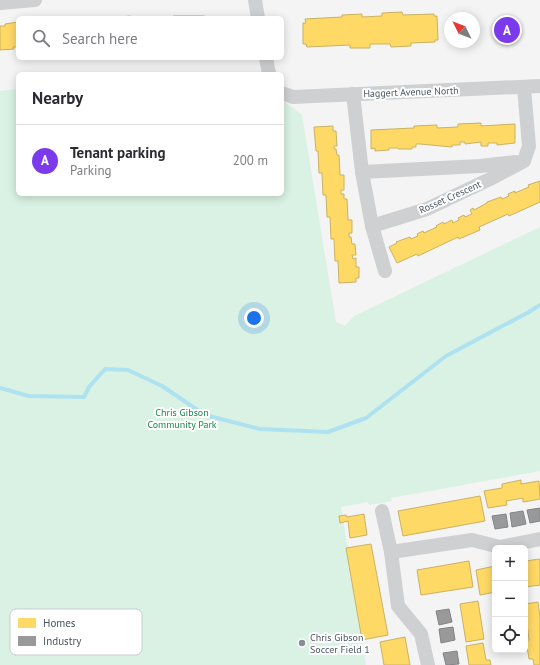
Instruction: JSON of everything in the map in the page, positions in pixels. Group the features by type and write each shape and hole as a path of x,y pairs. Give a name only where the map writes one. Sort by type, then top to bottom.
{"street":[{"path":"0,3 35,0"},
{"path":"255,0 258,16"},
{"path":"266,60 269,72"},
{"name":"Haggert Avenue North","path":"284,94 293,97 524,88 540,86"},
{"path":"524,88 529,146 524,161"},
{"path":"353,94 362,172 372,226 385,271"},
{"name":"Rosset Crescent","path":"362,172 480,166 524,161"},
{"name":"Rosset Crescent","path":"372,226 428,209 524,161"},
{"path":"382,512 391,552 398,606 421,634 428,665"},
{"path":"391,552 472,540 500,547 540,539"}],"green space":[{"name":"Chris Gibson Community Park","path":"16,89 16,196 284,196 284,102 302,115 336,322 345,326 354,316 540,227 540,471 391,498 392,501 369,505 368,502 341,507 366,665 0,665 0,91"}],"building: Homes":[{"path":"402,12 403,15 434,14 434,16 437,16 438,40 435,40 435,42 411,43 411,46 391,47 390,44 370,44 370,48 350,48 350,45 307,47 306,44 303,44 303,23 306,23 305,19 342,17 342,15 362,14 362,17 382,16 382,13"},
{"path":"16,22 16,47 13,47 14,49 0,50 0,26 5,26 5,24"},
{"path":"481,123 481,126 515,124 515,143 497,145 497,143 488,143 488,146 481,146 481,142 465,144 465,142 460,142 460,145 452,145 452,147 416,144 416,147 412,147 412,149 389,148 389,150 375,151 375,148 371,149 371,130 414,128 414,126 437,125 437,128 458,127 458,124"},
{"path":"333,126 333,131 336,131 337,146 334,146 334,149 336,149 337,155 339,155 340,175 344,175 344,190 341,190 341,194 344,194 344,199 347,199 348,220 352,220 352,233 349,233 349,237 351,237 352,244 355,244 356,255 352,255 353,259 356,258 356,267 359,267 359,278 356,278 356,282 339,283 338,261 335,261 334,239 331,239 330,217 327,217 326,195 323,195 322,173 319,173 318,151 316,151 314,127"},
{"path":"540,181 540,202 479,227 480,230 459,239 458,237 418,256 417,254 397,263 389,247 397,243 396,242 410,237 411,239 418,236 417,234 423,231 424,233 437,227 436,226 443,222 444,224 452,220 453,223 464,215 465,217 472,214 470,210 473,208 474,210 487,202 501,197 502,199 509,196 508,194 515,191 515,193 529,187 528,185"},
{"path":"521,480 521,484 539,481 540,499 523,502 523,498 506,501 507,505 488,508 484,491 502,488 502,484"},
{"path":"480,496 485,521 403,536 398,511"},
{"path":"364,514 367,535 350,538 348,521 340,523 339,516 346,515 347,517"},
{"path":"371,544 388,635 362,640 346,548"},
{"path":"540,559 540,585 528,587 528,561"},
{"path":"469,561 473,587 421,595 417,570"},
{"path":"492,567 492,593 480,595 476,570"},
{"path":"478,601 484,639 466,642 460,604"},
{"path":"538,602 540,617 540,665 534,665 533,659 529,659 528,604"},
{"path":"405,637 410,665 384,665 380,642"},
{"path":"483,643 486,660 490,660 491,665 469,665 466,646"}],"building: Industry":[{"path":"540,508 540,521 530,523 527,510"},
{"path":"523,511 526,524 512,527 510,513"},
{"path":"506,514 508,527 495,529 492,516"},
{"path":"449,609 452,622 439,625 436,611"},
{"path":"453,627 455,640 441,643 439,629"},
{"path":"457,651 459,664 446,665 443,653"}],"waterway":[{"path":"0,388 29,396 84,397 89,387 105,369 128,370 162,386 205,415 260,429 328,432 366,418 446,356 540,305"}],"place":[{"name":"Tenant parking","path":"507,30"},
{"name":"Chris Gibson Soccer Field 1","path":"302,643"}]}
